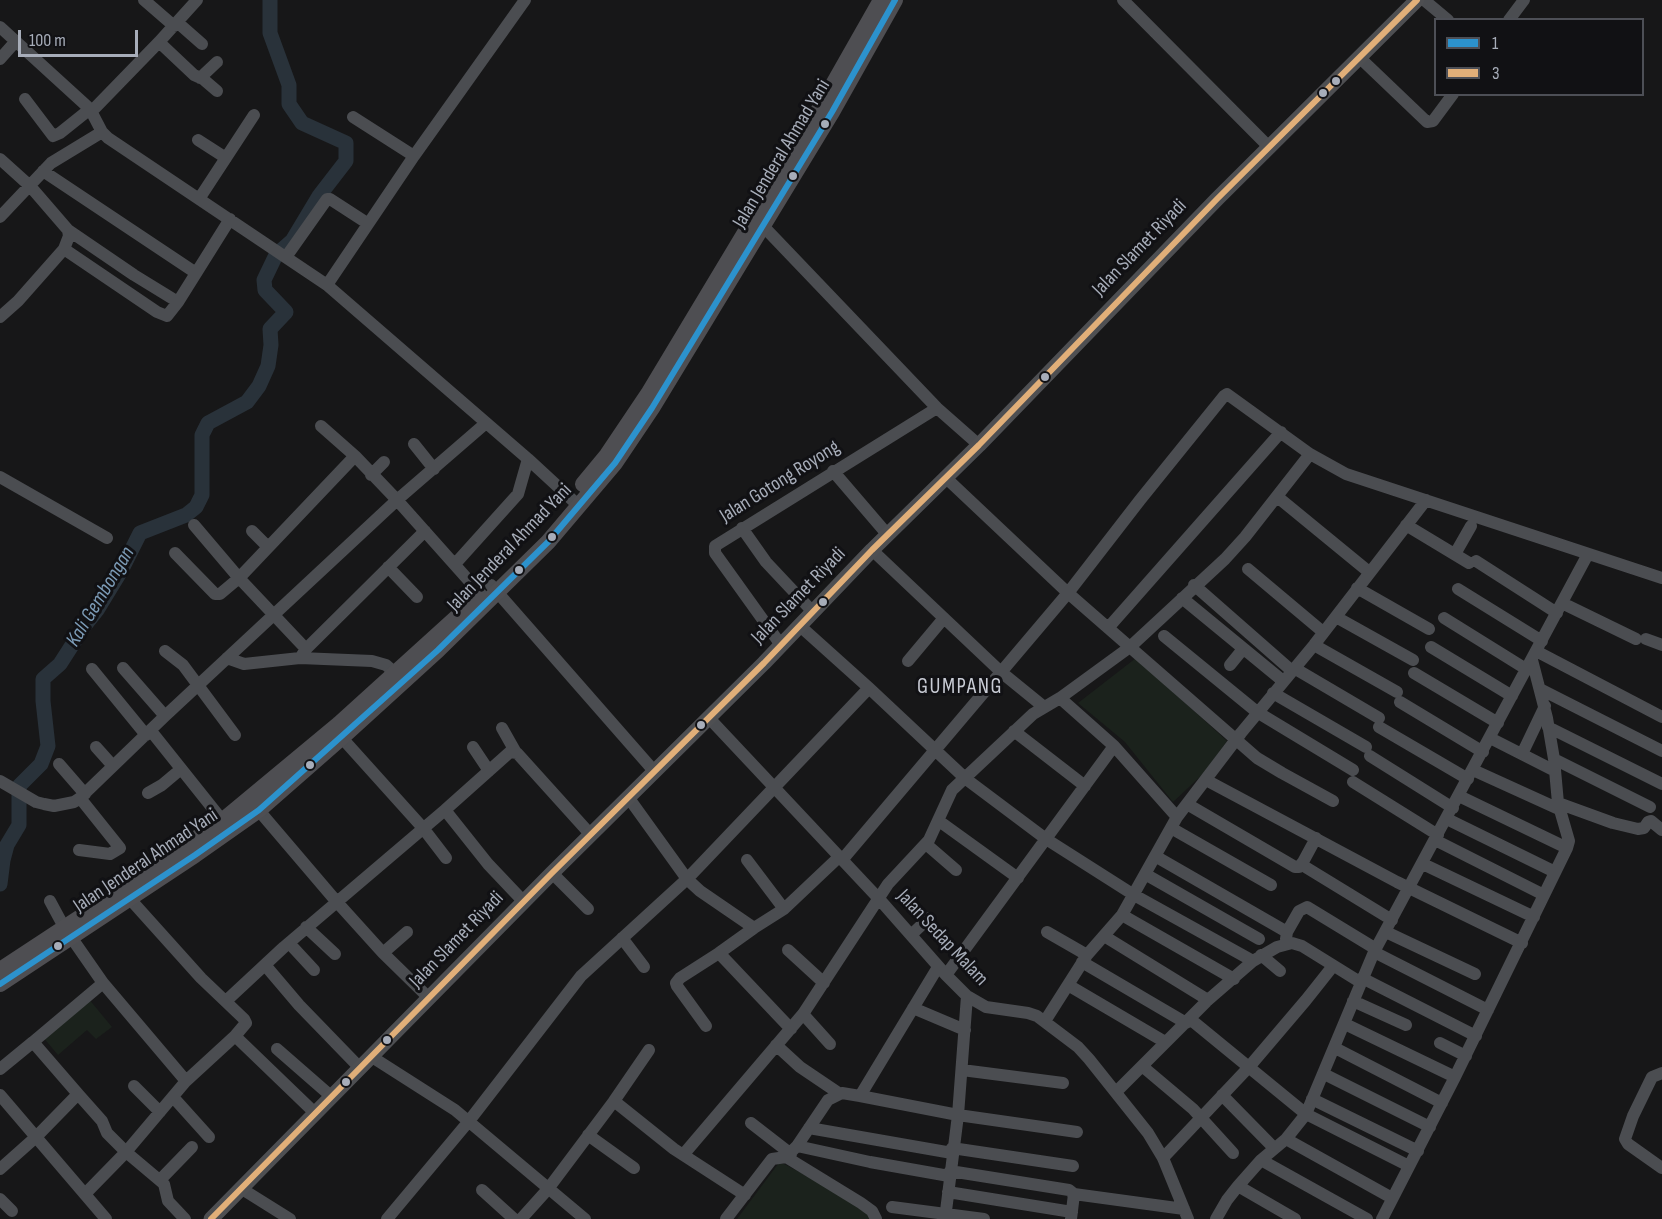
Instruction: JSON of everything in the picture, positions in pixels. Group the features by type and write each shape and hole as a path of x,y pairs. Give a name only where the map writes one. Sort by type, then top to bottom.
{"highway":[{"name":"Jalan Jenderal Ahmad Yani","path":"757,224 881,0"},
{"name":"Jalan Jenderal Ahmad Yani","path":"0,970 130,898 342,738 489,594 536,540 576,503 845,90 894,0"},
{"name":"Jalan Jenderal Ahmad Yani","path":"254,804 395,673 489,594"},
{"name":"Jalan Jenderal Ahmad Yani","path":"0,984 134,882 226,826"}],"main road":[{"name":"Jalan Slamet Riyadi","path":"211,1219 552,873 800,626 887,534 979,445 1075,343 1217,199 1417,0"}],"street":[{"path":"144,0 202,44"},
{"path":"25,99 53,136 60,134 92,111 197,0"},
{"path":"327,285 367,223 525,0"},
{"path":"1123,0 1270,148"},
{"path":"1424,0 1446,18"},
{"path":"1510,18 1524,0"},
{"path":"0,27 92,111 101,130 133,156 327,285 576,503"},
{"path":"0,58 16,41"},
{"path":"159,42 194,75 217,91"},
{"path":"1360,58 1427,122 1433,121 1452,96"},
{"path":"201,78 217,62"},
{"path":"199,199 254,115"},
{"path":"353,117 414,156"},
{"path":"0,218 54,161 101,130"},
{"path":"198,140 226,158"},
{"path":"0,159 30,186 68,230 178,302"},
{"path":"43,171 196,273"},
{"path":"285,256 327,199 367,223"},
{"path":"64,249 164,316 171,314 230,219"},
{"path":"757,224 938,408 979,445"},
{"path":"0,317 18,301 64,249 68,242 68,230"},
{"path":"706,1026 677,986 676,983 680,978 784,909 840,859 935,751 1068,593 1224,396 1230,395 1310,454 1346,474 1662,578"},
{"name":"Jalan Gotong Royong","path":"781,645 715,553 714,549 717,544 938,408"},
{"path":"3,783 36,802 54,806 74,802 83,796 273,614 397,500 486,423"},
{"path":"321,426 355,456 455,564 489,594 654,771"},
{"path":"1108,628 1281,432"},
{"path":"414,444 434,469"},
{"path":"683,1155 803,1014 880,900 888,884 926,844 952,790 1014,731 1044,707 1130,647 1194,585 1225,559 1310,454"},
{"path":"175,553 215,594 220,594 239,578 355,456"},
{"path":"455,564 518,494 528,459"},
{"path":"371,475 384,462"},
{"path":"833,471 887,534"},
{"path":"0,477 106,538"},
{"path":"945,477 1068,593 1237,738 1257,758 1333,801"},
{"path":"1280,499 1369,572"},
{"path":"1045,1021 1084,958 1122,915 1174,822 1187,804 1257,712 1314,645 1426,500"},
{"path":"194,525 273,614 303,653"},
{"path":"1406,525 1455,554 1559,608 1662,645"},
{"path":"1455,554 1471,526"},
{"path":"742,528 766,562 813,612"},
{"path":"252,531 268,547"},
{"path":"303,653 425,531"},
{"path":"872,550 1000,672 1044,707"},
{"path":"1218,1219 1227,1200 1238,1186 1261,1160 1286,1139 1306,1114 1375,951 1588,554"},
{"path":"388,567 417,597"},
{"path":"1248,569 1323,632"},
{"path":"1194,585 1293,670 1471,775 1613,823 1638,830 1651,821 1662,830"},
{"path":"1357,588 1429,629"},
{"path":"1382,1219 1476,1036 1569,841 1560,806 1545,706 1534,655 1458,589"},
{"path":"1182,598 1283,681"},
{"path":"1336,617 1413,660"},
{"path":"908,661 945,618"},
{"path":"1444,618 1534,655 1662,717"},
{"path":"800,626 869,687 966,779 1046,839 1134,895 1280,971"},
{"path":"1164,636 1257,712 1353,776 1437,837 1544,895"},
{"path":"1314,645 1483,752"},
{"path":"1431,647 1512,696"},
{"path":"1230,665 1243,649"},
{"path":"165,651 176,659 199,685 235,735"},
{"path":"227,658 244,664 303,653 378,662 395,673"},
{"path":"123,668 165,716"},
{"path":"92,669 181,770 226,826"},
{"path":"1414,673 1498,723"},
{"path":"387,1219 469,1121 581,976 687,879 776,788 869,687"},
{"path":"1540,689 1662,751"},
{"path":"1273,693 1456,802 1567,848"},
{"path":"1060,698 1114,746 1174,822 1271,885"},
{"path":"1522,754 1545,706"},
{"name":"Jalan Sedap Malam","path":"709,718 880,900 942,971 968,996 986,1007 1028,1013 1045,1021 1078,1047 1148,1133 1163,1158 1186,1214"},
{"path":"1548,727 1662,784"},
{"path":"502,728 515,751 591,835"},
{"path":"1014,731 1085,786"},
{"path":"342,738 423,828 446,858"},
{"path":"1490,738 1522,754 1555,765 1650,807"},
{"path":"860,1096 913,1008 1018,878 1114,746"},
{"path":"96,747 113,766"},
{"path":"472,747 489,771"},
{"path":"226,1001 336,901 510,752 515,751"},
{"path":"59,764 120,848 110,854 80,850"},
{"path":"148,793 181,770"},
{"path":"1206,780 1410,888 1522,943"},
{"path":"628,797 687,879 700,891 754,928"},
{"path":"254,804 336,901 383,953 429,998"},
{"path":"1187,804 1295,867 1299,867 1303,862 1316,838"},
{"path":"445,810 488,864 524,902"},
{"path":"1447,819 1555,872"},
{"path":"939,821 1018,878"},
{"path":"926,844 956,870"},
{"path":"1155,856 1333,966 1476,1036"},
{"path":"747,860 784,909"},
{"path":"1423,864 1534,917"},
{"path":"1307,868 1392,921"},
{"path":"552,873 588,909"},
{"path":"1145,874 1259,939"},
{"path":"85,1194 126,1152 186,1081 235,1036 246,1021 193,969 130,898"},
{"path":"50,901 67,932 103,983 186,1081"},
{"path":"1116,1091 1208,1000 1257,958 1286,938 1299,911 1307,907 1375,951 1488,1010"},
{"path":"1122,915 1234,979"},
{"path":"911,935 929,918"},
{"path":"306,927 335,954"},
{"path":"383,953 407,932"},
{"path":"1047,932 1084,958 1188,1021 1306,1114 1410,1166"},
{"path":"1386,932 1475,974"},
{"path":"1104,936 1208,1000"},
{"path":"622,938 644,967"},
{"path":"289,943 314,969"},
{"path":"788,950 824,983"},
{"path":"719,953 791,1029"},
{"path":"265,965 299,1005 360,1068"},
{"path":"1163,1158 1249,1067 1333,966"},
{"path":"0,1069 103,983"},
{"path":"1068,985 1165,1042"},
{"path":"945,1216 958,1115 968,996"},
{"path":"1353,1001 1406,1025"},
{"path":"913,1008 965,1030"},
{"path":"803,1014 830,1044"},
{"path":"1345,1024 1455,1077"},
{"path":"235,1036 315,1114"},
{"path":"33,1042 102,1120 107,1133 164,1184 168,1200 185,1219"},
{"path":"1440,1043 1466,1056"},
{"path":"776,1045 801,1067 840,1094 958,1115 1077,1132"},
{"path":"1335,1048 1442,1103"},
{"path":"278,1049 332,1097"},
{"path":"521,1219 548,1189 649,1050"},
{"path":"372,1057 469,1121 585,1219"},
{"path":"1142,1066 1201,1118 1233,1153"},
{"path":"962,1070 1063,1083"},
{"path":"1662,1073 1652,1077 1633,1116 1625,1139 1628,1144 1662,1168"},
{"path":"1324,1074 1430,1127"},
{"path":"134,1086 160,1112"},
{"path":"0,1169 36,1137 78,1094"},
{"path":"791,1152 828,1100 840,1094"},
{"path":"0,1095 104,1218"},
{"path":"1222,1095 1274,1148"},
{"path":"172,1097 209,1137"},
{"path":"1312,1100 1418,1151"},
{"path":"614,1101 683,1155 745,1195"},
{"path":"751,1123 872,1211 876,1219"},
{"path":"809,1128 1073,1166"},
{"path":"588,1135 634,1168"},
{"path":"1286,1139 1392,1198"},
{"path":"160,1180 192,1147"},
{"path":"726,1219 772,1159 791,1152 1066,1189 1074,1194 1186,1214"},
{"path":"1261,1160 1367,1219"},
{"path":"1238,1186 1295,1219"},
{"path":"242,1189 285,1218"},
{"path":"482,1190 514,1219"},
{"path":"948,1192 1071,1215 1074,1194"},
{"path":"0,1199 12,1211"},
{"path":"892,1207 945,1216 984,1219"}],"shaded area":[{"path":"1136,658 1227,741 1204,773 1173,802 1125,742 1078,703"},
{"path":"88,998 112,1027 96,1039 87,1030 58,1055 42,1036"},
{"path":"778,1164 784,1164 876,1212 874,1219 737,1219"}],"waterway":[{"name":"Kali Gembongan","path":"0,884 7,845 19,825 19,786 41,764 48,746 43,679 60,664 97,610 122,569 140,533 186,515 196,507 202,495 202,435 208,423 247,402 259,386 268,366 271,345 270,329 286,312 265,290 264,280 276,255 292,241 319,196 346,161 346,143 302,123 289,104 289,85 270,33 270,0"}],"transit line":[{"name":"1","path":"0,984 259,810 438,650 548,542 615,463 652,408 832,112 895,0"},
{"name":"3","path":"211,1219 552,873 764,663 1217,199 1417,0"}],"district":[{"name":"GUMPANG","path":"960,687"}]}
